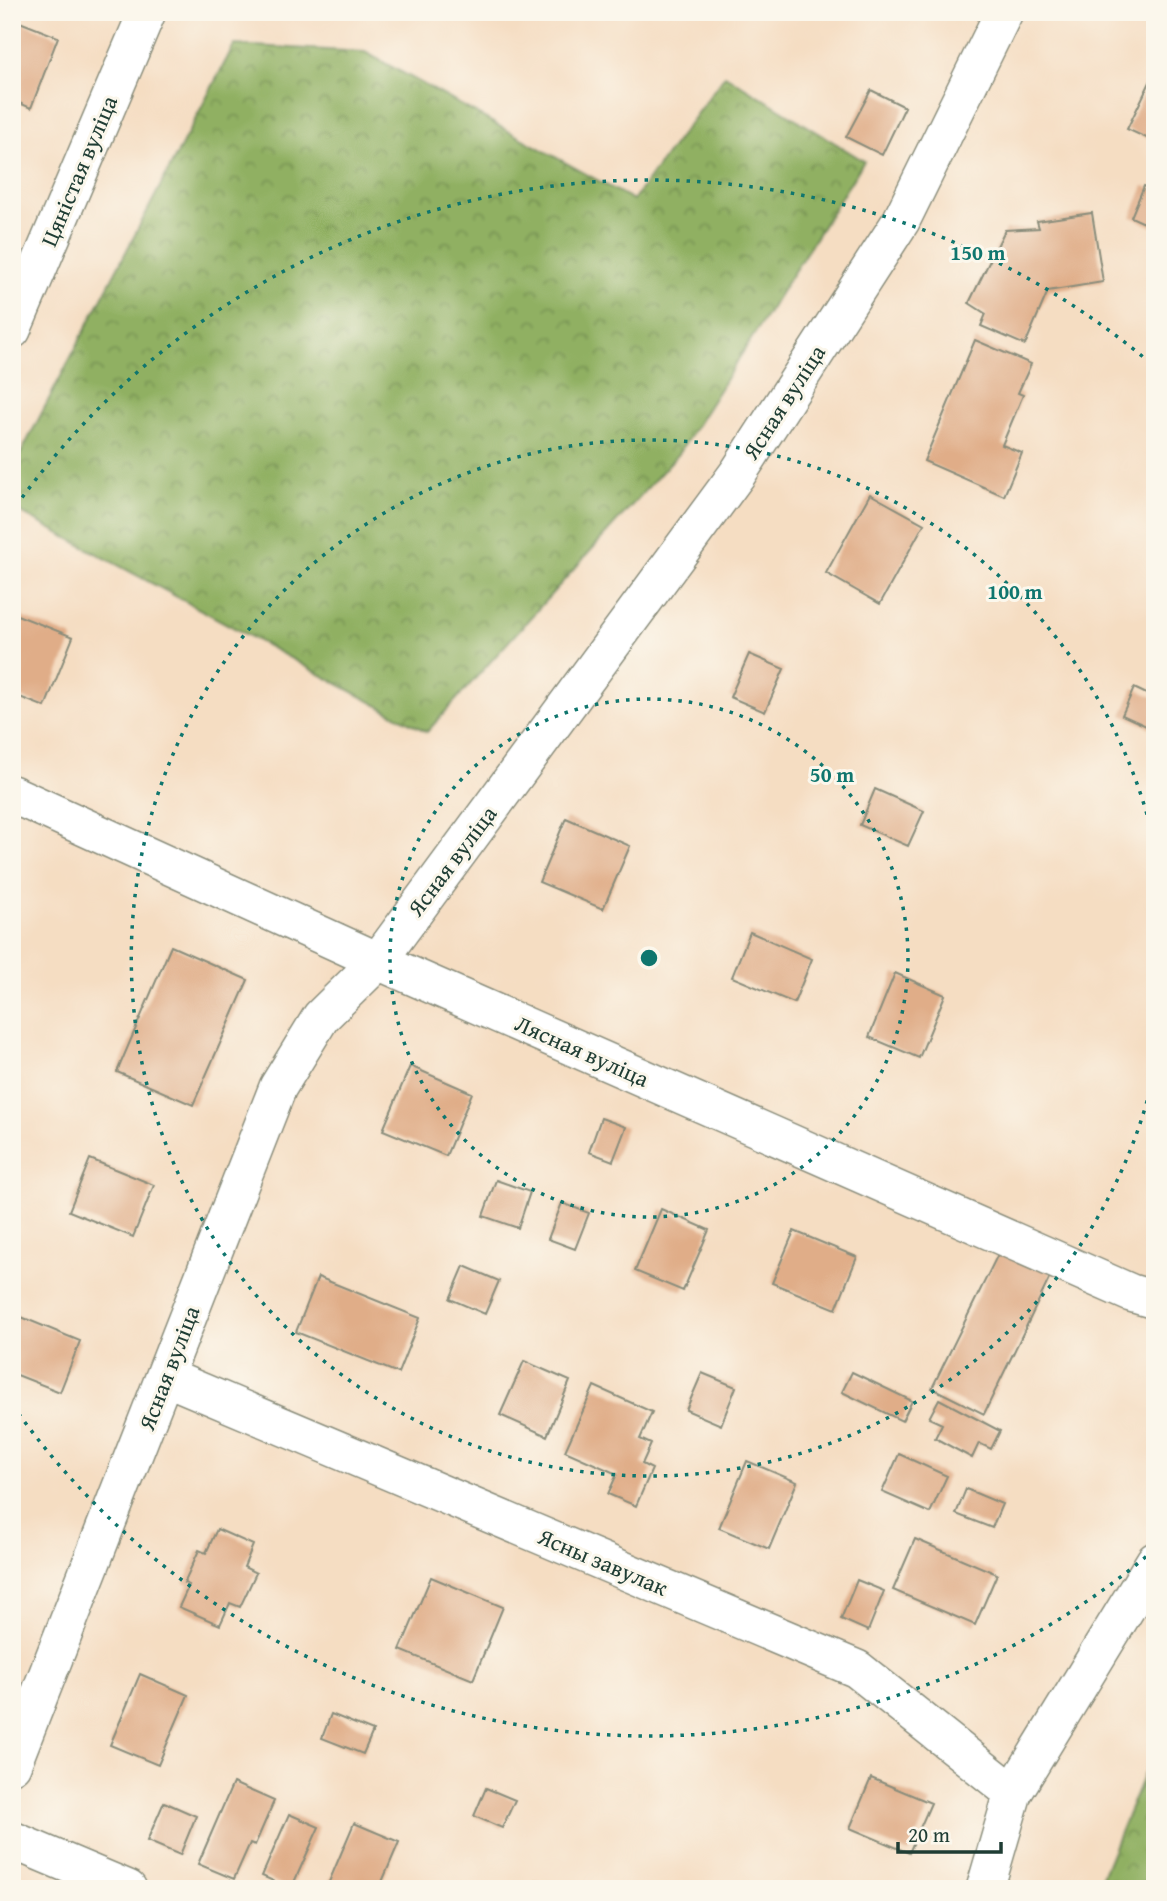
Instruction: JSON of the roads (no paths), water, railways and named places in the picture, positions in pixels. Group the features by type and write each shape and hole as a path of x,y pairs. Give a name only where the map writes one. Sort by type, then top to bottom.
{"street":[{"name":"Цяністая вуліца","path":"12,330 146,12"},
{"name":"Ясная вуліца","path":"12,1765 278,1087 321,1017 378,961 745,462 901,221 1004,12"},
{"name":"Лясная вуліца","path":"12,794 378,961 1131,1293 1155,1300"},
{"name":"Ясны завулак","path":"166,1377 857,1669 1013,1793"},
{"path":"985,1889 1013,1793 1155,1561"},
{"path":"12,1840 128,1889"}]}
